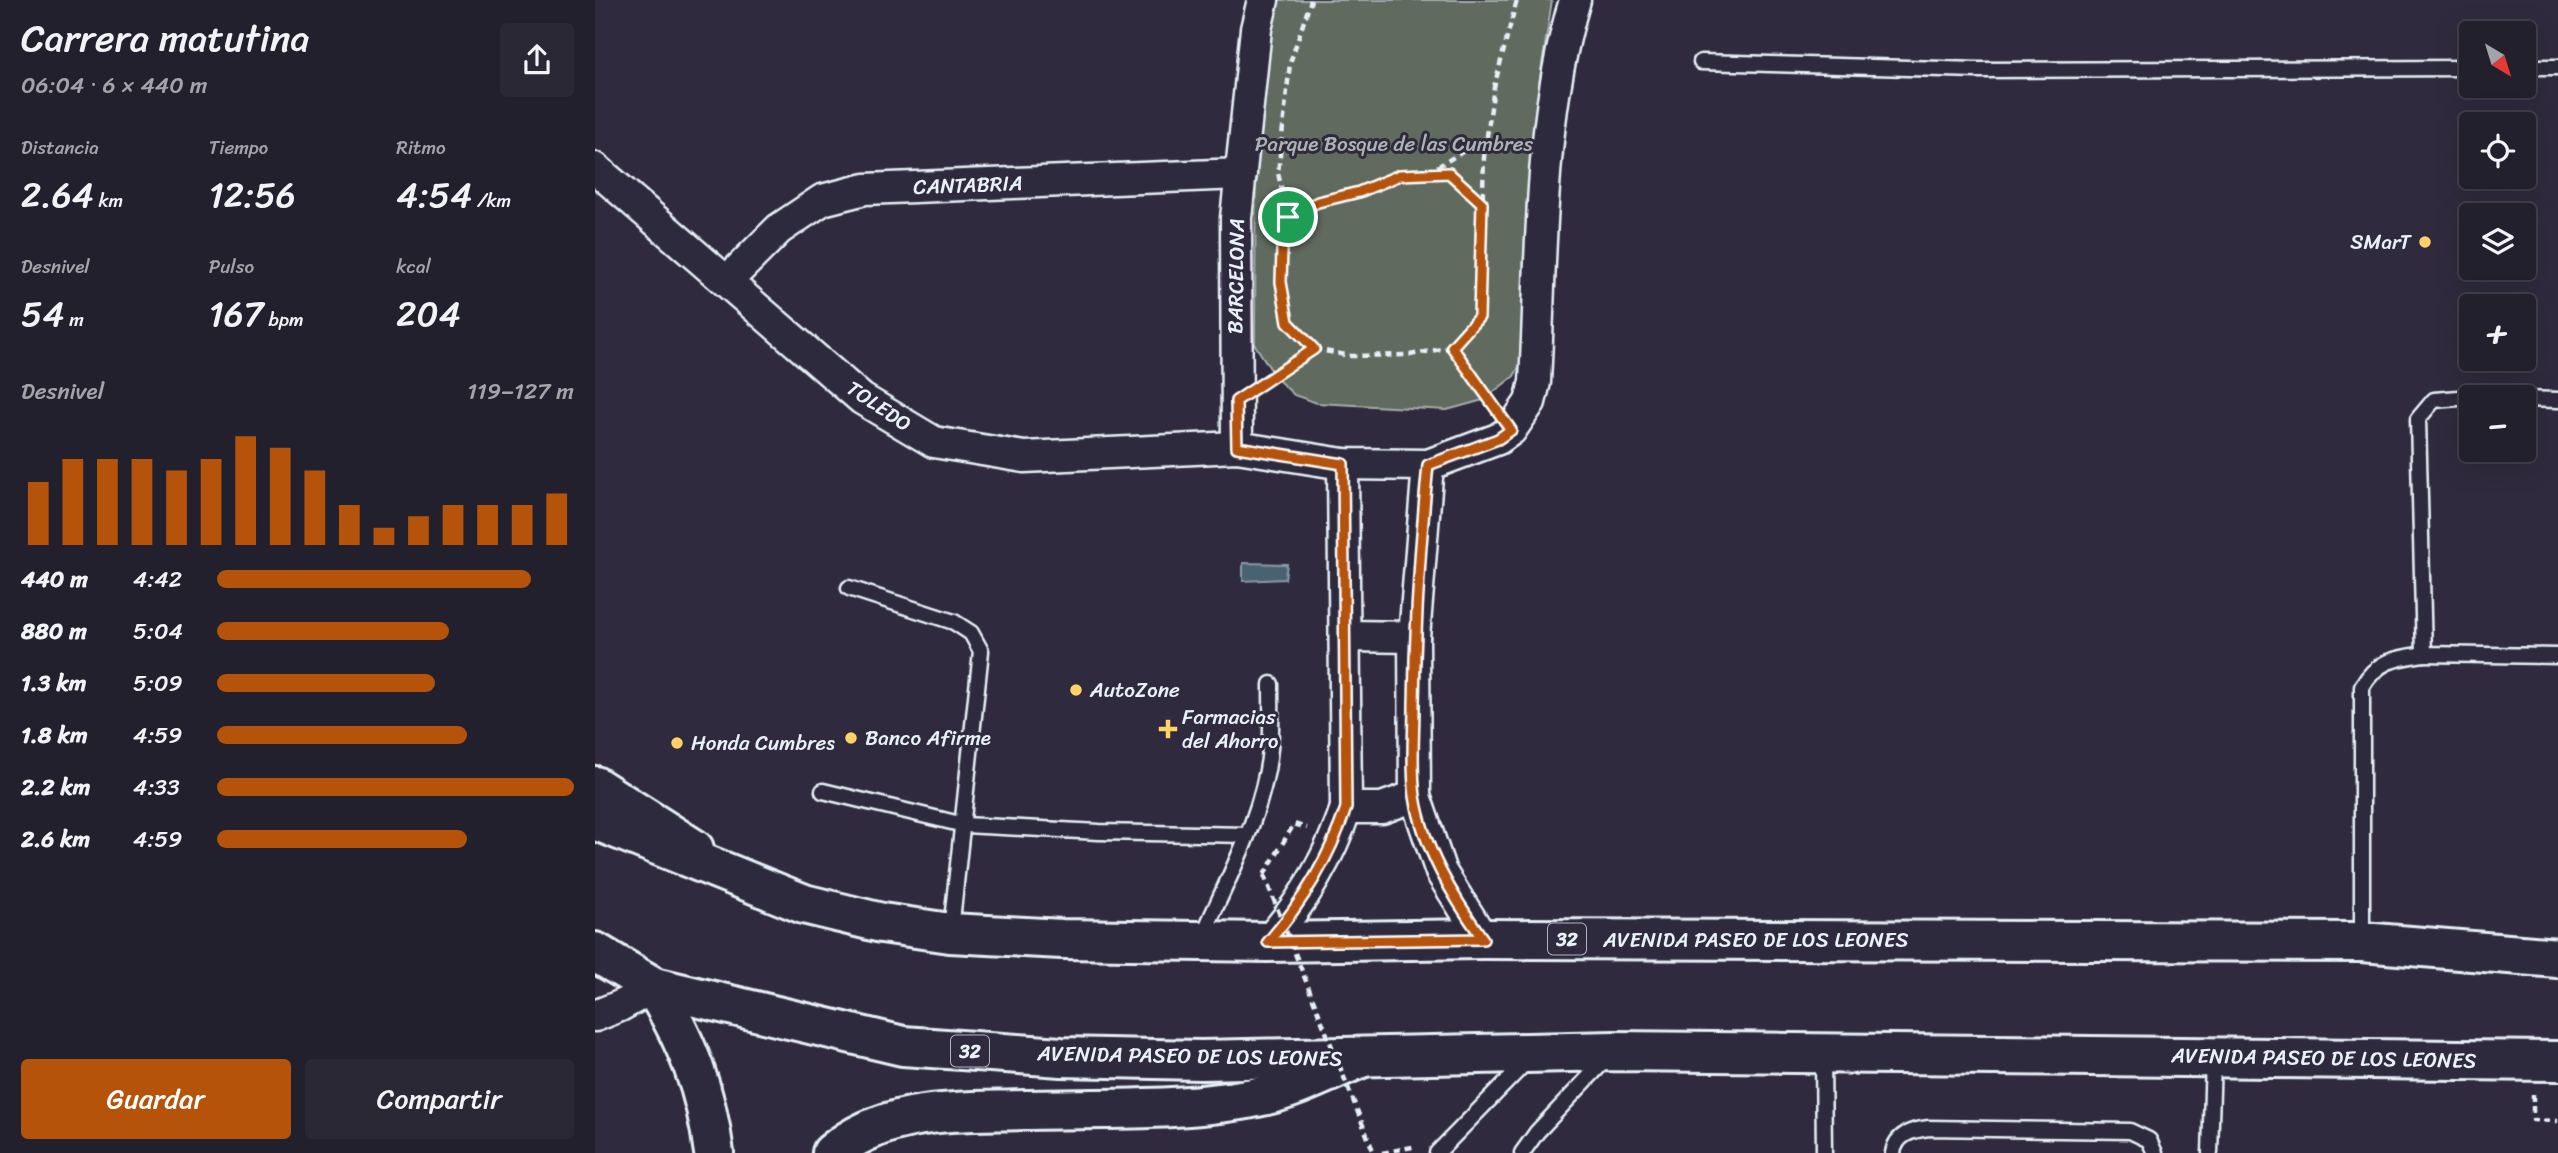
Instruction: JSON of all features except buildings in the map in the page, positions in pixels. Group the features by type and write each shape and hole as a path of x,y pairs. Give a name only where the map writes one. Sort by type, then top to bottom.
{"main road":[{"path":"595,786 744,880"},
{"name":"AVENIDA PASEO DE LOS LEONES","path":"595,820 804,904 882,923 950,933 1268,942 1483,939 2362,942 2558,958"},
{"name":"AVENIDA PASEO DE LOS LEONES","path":"595,952 654,987 903,1046 1061,1057 1361,1058 1614,1051 2213,1055 2558,1061"},
{"path":"654,987 683,1036 701,1085 714,1153"},
{"path":"832,1153 861,1132 921,1113 1171,1106 1262,1096 1361,1058"}],"street":[{"name":"BARCELONA","path":"1237,447 1236,218 1256,29 1263,0"},
{"path":"1237,447 1343,464 1428,465 1498,439 1511,430 1530,402 1535,382 1548,133 1562,43 1574,0"},
{"name":"TOLEDO","path":"595,168 862,400 934,442 1024,457 1237,447"},
{"name":"CANTABRIA","path":"727,281 779,229 822,200 865,189 1241,174"},
{"path":"1268,942 1311,888 1337,836 1346,808 1343,464"},
{"path":"1428,465 1415,637 1415,796 1441,872 1483,939"},
{"path":"1346,636 1415,637"},
{"path":"1346,808 1382,808 1415,796"},
{"path":"595,1016 654,987"}],"lane":[{"path":"1702,62 1977,70 2459,68"},
{"path":"2536,67 2558,67"},
{"path":"2424,654 2418,419 2434,400 2459,398"},
{"path":"2536,399 2558,400"},
{"path":"849,588 954,622 971,633 981,651 964,825 950,933"},
{"path":"2362,942 2362,687 2379,664 2392,658 2424,654 2558,656"},
{"path":"1200,941 1247,835 1263,788 1270,748 1271,684"},
{"path":"823,791 964,825 1099,832 1247,835"},
{"path":"1522,1153 1537,1132 1614,1051"},
{"path":"1437,1153 1535,1052"},
{"path":"1823,1054 1824,1153"},
{"path":"2210,1153 2213,1055"},
{"path":"1893,1153 1894,1144 1901,1136 1914,1130 1929,1128 2130,1131 2149,1140 2155,1153"}],"path":[{"path":"1288,217 1278,173 1290,63 1311,0"},
{"path":"1482,203 1449,173 1400,175 1359,192 1318,202 1283,218 1281,282 1288,322 1314,349 1351,356 1410,355 1452,347 1479,317 1486,138 1494,88 1517,0"},
{"path":"1426,174 1486,138"},
{"path":"1452,347 1511,430"},
{"path":"1236,401 1314,349"},
{"path":"1294,824 1264,875 1374,1153"},
{"path":"2533,1121 2558,1121"},
{"path":"1382,1153 1420,1145"}],"green space":[{"name":"Parque Bosque de las Cumbres","path":"1276,0 1552,0 1540,78 1526,208 1529,348 1514,376 1483,400 1447,410 1317,403 1294,395 1277,379 1255,345 1256,82"}],"water":[{"path":"1243,563 1287,564 1285,579 1243,581"}],"place":[{"name":"SMarT","path":"2425,242"},
{"name":"AutoZone","path":"1076,690"},
{"name":"Farmacias del Ahorro","path":"1168,729"},
{"name":"Banco Afirme","path":"851,738"},
{"name":"Honda Cumbres","path":"677,743"}],"route":[{"path":"1449,173 1482,203 1479,317 1452,347 1511,430 1498,439 1428,465 1417,576 1414,766 1415,796 1426,835 1441,872 1459,905 1483,939 1268,942 1289,919 1311,888 1337,836 1346,808 1343,464 1237,447 1236,401 1314,349 1288,322 1281,282 1283,218 1288,217 1318,202 1359,192 1400,175 1449,173"}]}
